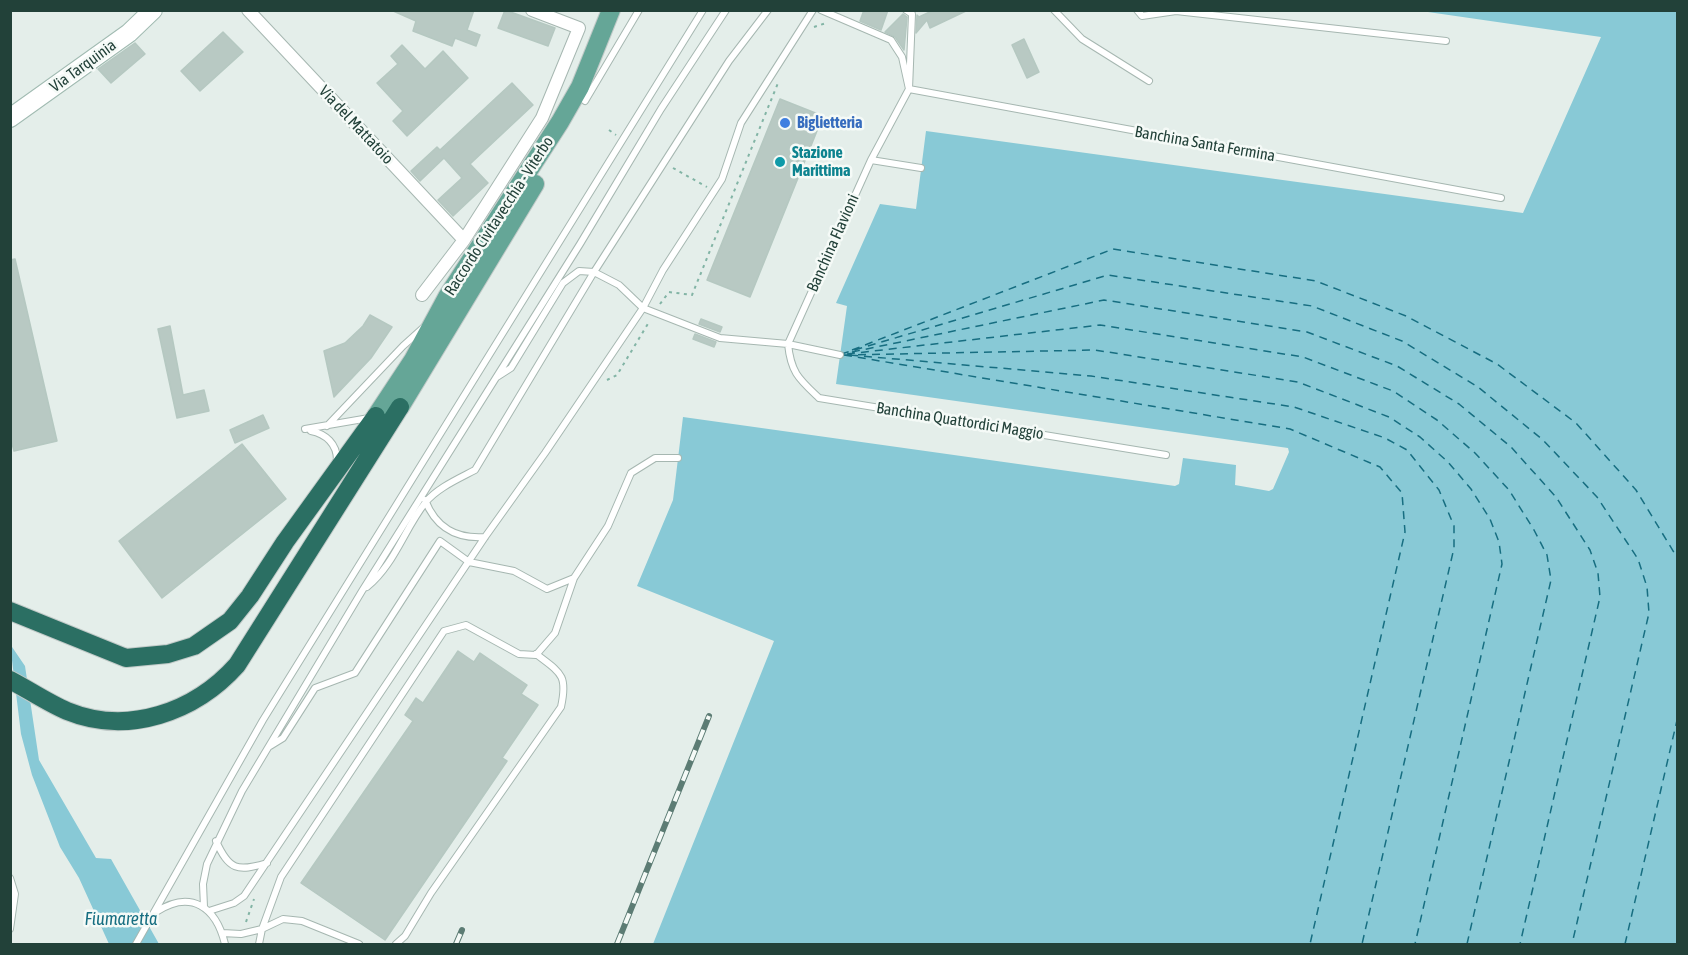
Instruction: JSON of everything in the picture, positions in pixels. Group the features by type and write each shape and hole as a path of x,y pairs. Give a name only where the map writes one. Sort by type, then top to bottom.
{"highway":[{"path":"10,680 68,711 99,719 128,721 163,715 196,701 220,684 237,665 400,407"},
{"path":"10,611 126,658 168,654 194,646 230,621 376,416"}],"main road":[{"name":"Via Tarquinia","path":"10,118 129,33 153,10"},
{"name":"Raccordo Civitavecchia - Viterbo","path":"376,416 413,360 435,318 560,122 580,87 611,10"},
{"name":"Raccordo Civitavecchia - Viterbo","path":"400,407 585,101 620,10"}],"street":[{"name":"Via del Mattatoio","path":"248,10 464,240"},
{"path":"422,295 464,240 542,118 579,28 532,10"}],"lane":[{"path":"585,101 639,10"},
{"path":"136,945 262,720 703,10"},
{"path":"225,945 222,933 207,909 203,884 207,864 216,841 269,746 362,591 661,110 726,10"},
{"path":"362,591 380,576 426,502 443,488 475,470 594,272 729,61 768,10"},
{"path":"155,912 167,904 181,901 207,909 234,903 244,896 485,537 643,308 663,270 722,179 741,123 813,10"},
{"path":"821,10 891,40 902,57 909,89"},
{"name":"Banchina Flavioni","path":"788,344 871,160 909,89 912,14 906,10"},
{"path":"1054,10 1082,39 1149,81"},
{"path":"1137,10 1142,16 1176,11 1446,41"},
{"name":"Banchina Santa Fermina","path":"909,89 1501,198"},
{"path":"871,160 921,168"},
{"path":"496,378 511,368 562,283 579,271 594,272 619,285 643,308 720,338 788,344 840,355"},
{"path":"327,426 403,345 435,318"},
{"name":"Banchina Quattordici Maggio","path":"788,344 790,364 802,381 819,398 1166,455"},
{"path":"337,473 337,453 331,441 322,433 305,429 376,416 400,407"},
{"path":"536,654 555,633 574,578 608,526 632,473 654,458 678,458"},
{"path":"424,492 434,519 455,535 485,537"},
{"path":"269,746 283,738 315,688 355,673 440,541 469,562 514,571 548,590 574,578"},
{"path":"259,945 262,929 281,877 444,631 466,625 519,654 536,654 561,677 565,686 561,707 437,884 405,936 396,945"},
{"path":"216,841 227,862 236,868 250,868 267,863"},
{"path":"10,878 15,894 10,929"},
{"path":"222,933 241,934 262,929 283,919 302,921 359,945"}],"water":[{"path":"1421,11 1677,11 1677,944 653,944 774,641 637,586 673,500 683,417 1175,486 1179,484 1183,458 1236,465 1235,485 1269,491 1273,489 1289,452 1288,448 836,384 847,306 836,303 880,204 916,209 926,131 1523,213 1601,37"},
{"name":"Fiumaretta","path":"10,644 25,666 39,760 96,858 111,859 159,944 109,944 79,878 60,847 32,775 21,734"}],"building":[{"path":"391,10 474,10 467,30 480,35 476,46 455,38 452,46 413,31 416,21"},
{"path":"505,10 555,28 548,46 498,28"},
{"path":"864,10 888,10 881,30 860,21"},
{"path":"934,10 968,10 930,28 927,20 916,33 917,15 919,17"},
{"path":"903,14 907,17 904,50 895,37 885,32"},
{"path":"223,32 243,52 200,91 181,71"},
{"path":"1024,39 1039,72 1027,78 1012,45"},
{"path":"135,43 145,54 111,83 98,69"},
{"path":"402,45 425,69 443,51 468,78 407,136 393,121 403,111 377,83 398,64 391,56"},
{"path":"512,83 533,105 470,164 488,183 453,216 438,200 462,178 444,158 420,181 411,171 437,147 440,150"},
{"name":"Stazione Marittima","path":"780,99 823,116 750,297 707,280"},
{"path":"15,259 57,441 14,451 10,436 10,260"},
{"path":"370,315 392,327 371,358 334,397 324,351 345,343 363,326"},
{"path":"701,319 722,327 720,332 699,324"},
{"path":"170,326 183,395 204,390 209,411 177,418 158,329"},
{"path":"695,334 716,342 714,347 693,339"},
{"path":"263,415 269,428 235,443 230,430"},
{"path":"242,444 286,499 162,598 119,541"},
{"path":"458,651 474,662 480,653 527,685 521,694 538,705 502,758 507,761 385,940 301,883 413,721 405,715 416,698 423,703"}],"ferry route":[{"path":"852,350 1113,249 1316,281 1406,316 1497,364 1576,423 1636,490 1678,559"},
{"path":"841,354 1108,275 1312,306 1402,341 1478,387 1543,440 1597,497 1638,559 1647,587 1649,613 1572,944"},
{"path":"852,352 1104,300 1307,332 1397,366 1459,404 1511,447 1556,497 1590,550 1598,573 1600,597 1520,944"},
{"path":"847,354 1100,325 1303,357 1393,391 1437,420 1475,453 1509,490 1534,530 1547,555 1551,580 1467,944"},
{"path":"844,355 1095,350 1298,382 1389,417 1420,437 1448,462 1471,489 1490,519 1499,542 1502,564 1415,944"},
{"path":"844,355 1290,429 1380,467 1402,493 1405,532 1310,944"},
{"path":"850,355 1091,376 1294,407 1385,438 1407,450 1439,490 1454,526 1454,548 1362,944"},
{"path":"1625,944 1678,716"}],"railway":[{"path":"617,944 709,716"},
{"path":"456,944 462,930"}],"place":[{"name":"Biglietteria","path":"785,123"},
{"name":"Stazione Marittima","path":"780,162"}]}
